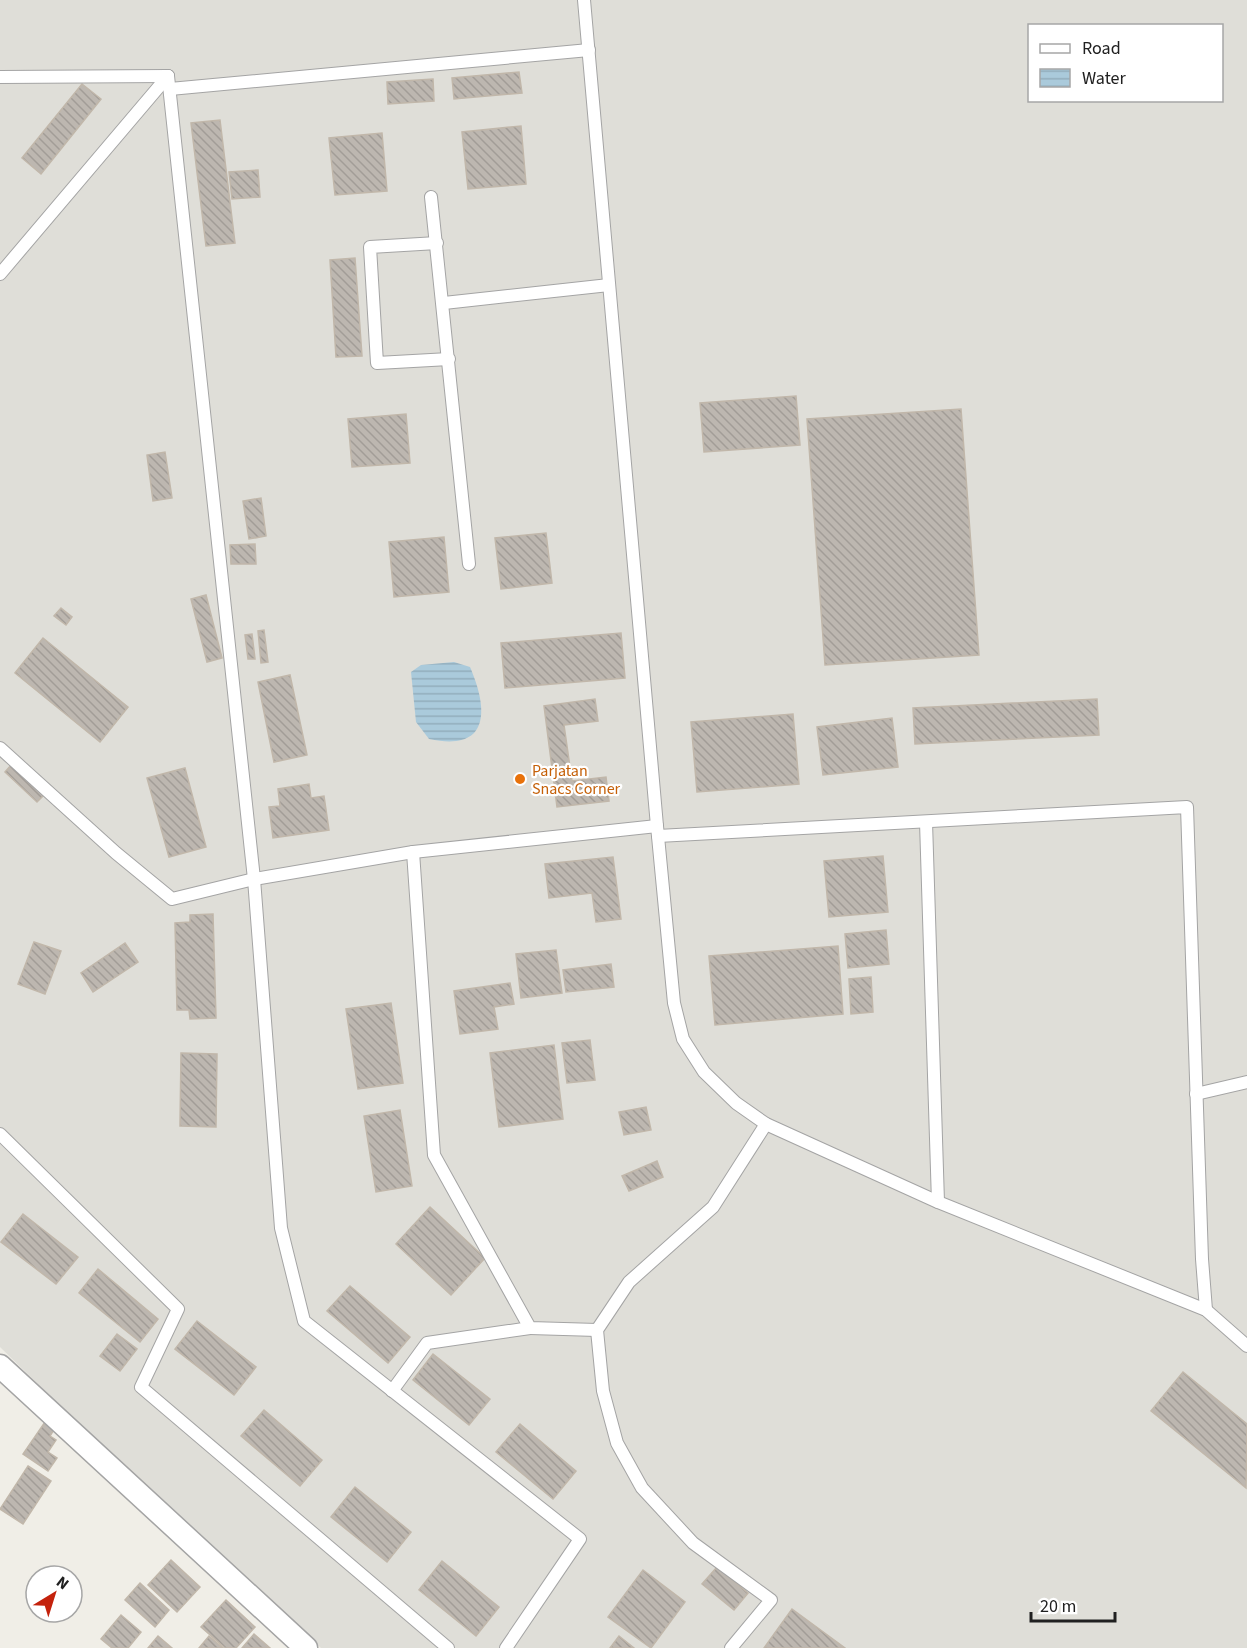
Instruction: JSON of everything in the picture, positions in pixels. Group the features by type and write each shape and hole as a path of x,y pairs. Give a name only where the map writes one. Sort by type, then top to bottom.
{"street":[{"path":"0,1366 306,1648"}],"lane":[{"path":"584,0 657,831 674,1003 683,1040 712,1080 736,1103 766,1124 938,1202 1206,1310 1247,1346"},
{"path":"0,78 169,82 589,50"},
{"path":"0,274 169,82"},
{"path":"169,82 254,879 281,1228 304,1321 580,1539 506,1648"},
{"path":"431,197 444,303 469,564"},
{"path":"436,243 370,247 377,363 449,359"},
{"path":"444,303 609,285"},
{"path":"0,748 116,853 172,899 254,879 412,852 657,831 926,822 1187,807 1202,1259 1206,1310"},
{"path":"926,822 938,1202"},
{"path":"412,852 434,1155 530,1328"},
{"path":"1196,1094 1247,1082"},
{"path":"731,1648 771,1600 693,1543 642,1488 617,1443 603,1391 597,1330 629,1282 713,1207 766,1124"},
{"path":"0,1134 178,1309 141,1387 448,1648"},
{"path":"392,1391 427,1343 530,1328 597,1330"}],"shaded area":[{"path":"0,0 1247,0 1247,1648 321,1648 81,1426 0,1347"}],"water":[{"path":"454,662 470,667 480,699 479,724 473,734 463,739 449,741 429,739 416,722 411,672 421,665"}],"building":[{"path":"519,72 522,93 454,99 452,78"},
{"path":"433,79 434,101 388,104 387,82"},
{"path":"82,84 101,99 41,174 22,158"},
{"path":"220,120 235,243 206,246 191,123"},
{"path":"521,126 526,184 468,189 462,132"},
{"path":"382,133 387,191 335,195 329,138"},
{"path":"258,170 260,197 232,199 229,172"},
{"path":"355,258 362,356 336,357 330,260"},
{"path":"796,396 800,445 704,452 700,403"},
{"path":"961,409 979,655 825,665 807,419"},
{"path":"406,414 410,463 352,467 348,419"},
{"path":"165,452 172,498 153,501 147,455"},
{"path":"261,498 266,536 249,539 243,501"},
{"path":"546,533 552,583 501,589 495,538"},
{"path":"444,537 449,592 394,597 389,542"},
{"path":"255,544 256,564 231,564 230,545"},
{"path":"206,595 222,658 207,662 191,599"},
{"path":"61,608 72,617 66,625 54,616"},
{"path":"264,630 268,662 261,663 258,631"},
{"path":"621,633 625,678 505,688 501,643"},
{"path":"252,634 255,659 248,659 245,635"},
{"path":"43,638 128,707 100,742 15,673"},
{"path":"290,675 307,755 274,762 258,682"},
{"path":"595,699 598,721 564,725 572,781 606,777 609,801 557,807 544,706"},
{"path":"1097,699 1099,735 915,744 913,708"},
{"path":"793,714 799,784 697,792 691,722"},
{"path":"892,718 898,767 823,775 817,727"},
{"path":"13,763 45,794 37,802 5,772"},
{"path":"185,768 206,847 169,857 147,778"},
{"path":"309,784 311,798 324,796 329,830 273,838 269,807 280,806 278,789"},
{"path":"883,856 888,912 829,917 824,861"},
{"path":"613,857 621,919 596,922 592,893 549,898 545,864"},
{"path":"213,914 216,1018 190,1019 189,1010 177,1010 175,923 190,922 190,915"},
{"path":"886,930 889,964 848,968 845,934"},
{"path":"34,942 61,951 45,994 18,984"},
{"path":"125,943 138,962 93,992 81,973"},
{"path":"838,946 843,1014 715,1025 709,956"},
{"path":"556,950 562,993 521,998 516,954"},
{"path":"611,964 614,987 566,992 563,970"},
{"path":"871,977 873,1012 851,1014 849,979"},
{"path":"510,983 514,1004 494,1007 498,1029 460,1034 454,991"},
{"path":"391,1003 403,1083 358,1089 346,1009"},
{"path":"590,1040 595,1080 567,1083 562,1043"},
{"path":"554,1045 563,1119 499,1127 490,1053"},
{"path":"181,1053 217,1054 216,1127 180,1126"},
{"path":"646,1107 651,1130 624,1135 619,1112"},
{"path":"400,1110 412,1186 376,1192 364,1116"},
{"path":"657,1161 663,1177 629,1191 622,1176"},
{"path":"430,1207 485,1258 451,1295 396,1244"},
{"path":"23,1214 78,1257 56,1284 1,1242"},
{"path":"98,1269 158,1319 140,1342 79,1293"},
{"path":"350,1286 410,1337 388,1363 327,1311"},
{"path":"197,1321 256,1367 234,1395 175,1349"},
{"path":"117,1334 137,1349 120,1371 100,1356"},
{"path":"433,1354 490,1399 469,1425 413,1380"},
{"path":"1183,1372 1247,1424 1246,1488 1151,1411"},
{"path":"264,1410 322,1460 300,1486 241,1436"},
{"path":"45,1422 55,1428 50,1436 56,1440 48,1452 57,1458 48,1471 23,1454"},
{"path":"520,1424 576,1471 553,1499 496,1452"},
{"path":"28,1466 51,1481 23,1524 0,1509"},
{"path":"355,1487 411,1532 387,1562 331,1517"},
{"path":"171,1560 200,1587 177,1612 148,1585"},
{"path":"442,1561 499,1607 476,1636 419,1590"},
{"path":"717,1567 748,1593 734,1610 702,1584"},
{"path":"643,1570 685,1602 651,1648 608,1617"},
{"path":"140,1583 169,1610 155,1627 125,1600"},
{"path":"226,1600 255,1627 236,1648 225,1648 201,1627"},
{"path":"792,1609 845,1648 764,1648"},
{"path":"121,1615 141,1632 128,1648 112,1648 101,1639"},
{"path":"254,1634 270,1648 242,1648"},
{"path":"158,1636 172,1648 148,1648"},
{"path":"209,1636 223,1648 199,1648"},
{"path":"619,1636 634,1648 610,1648"}],"place":[{"name":"Parjatan Snacs Corner","path":"520,779"}]}
